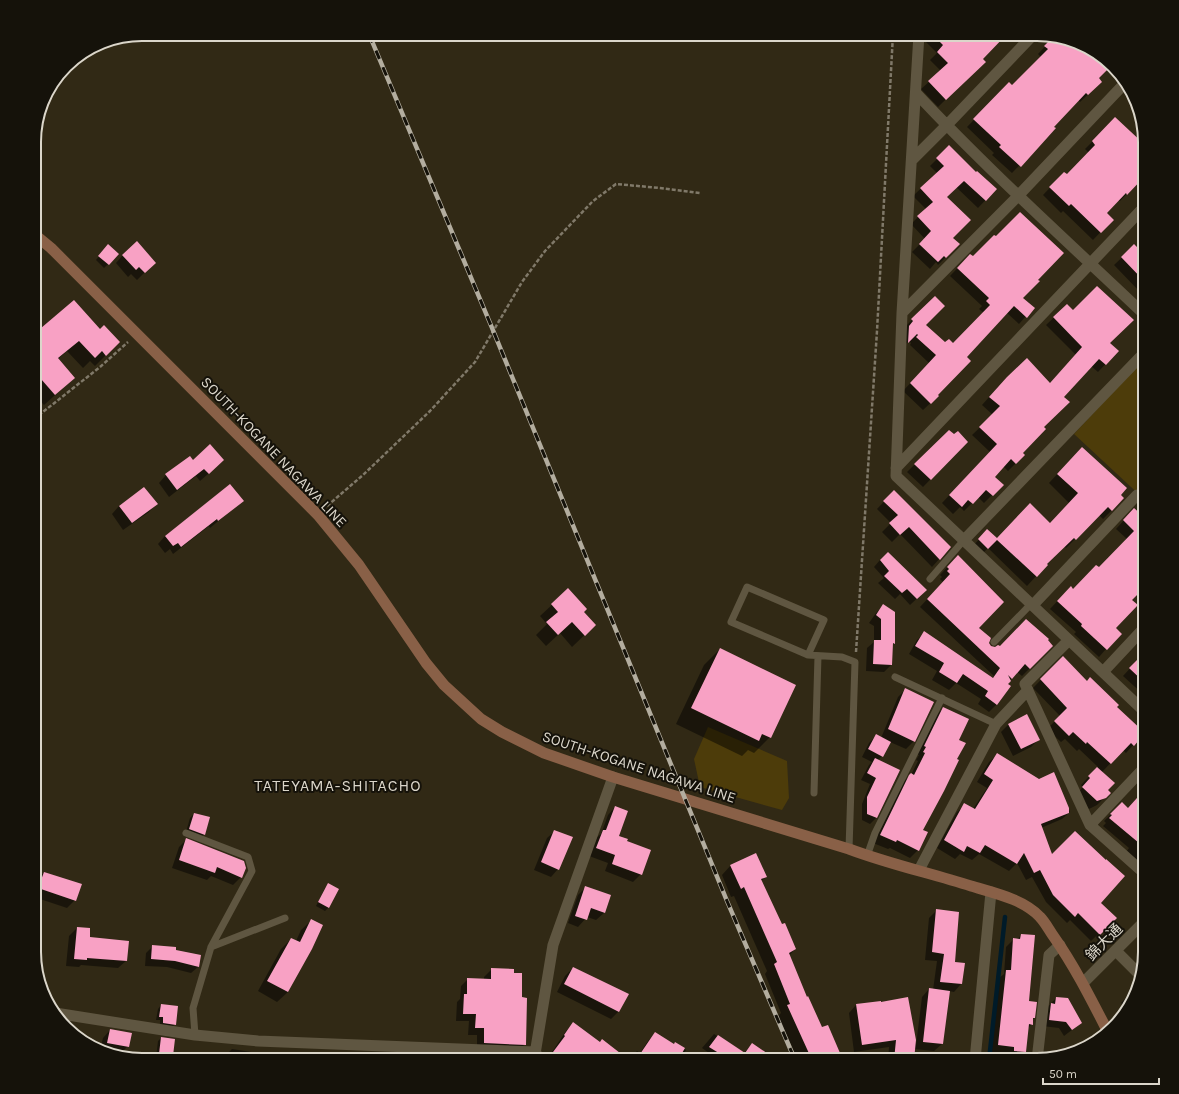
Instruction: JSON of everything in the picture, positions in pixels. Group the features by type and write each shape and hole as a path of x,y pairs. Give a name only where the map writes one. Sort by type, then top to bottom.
{"main road":[{"name":"SOUTH-KOGANE NAGAWA LINE","path":"41,240 51,248 318,515 359,565 426,663 444,685 481,719 502,732 544,753 613,777 868,856 991,892 1022,903 1040,917 1060,945 1083,983 1105,1026"}],"street":[{"path":"919,41 902,313 896,476 1138,705"},
{"path":"912,160 1027,41"},
{"path":"902,313 1018,196 1121,87"},
{"path":"916,93 946,126 1018,196 1138,308"},
{"path":"896,468 1138,213"},
{"path":"964,540 1138,359"},
{"path":"1032,604 1137,495 1138,496"},
{"path":"1103,672 1138,634"},
{"path":"1069,640 1025,684 1090,825 1138,868"},
{"path":"919,870 996,724 1028,690"},
{"path":"1090,825 1138,774"},
{"path":"535,1053 553,945 613,777"},
{"path":"976,1053 991,892"},
{"name":"錦大通","path":"1083,983 1138,927"},
{"path":"1038,1053 1049,955 1060,945"},
{"path":"1116,951 1136,971"},
{"path":"63,1014 195,1035 258,1041 480,1053"}],"lane":[{"path":"930,579 964,540"},
{"path":"808,656 824,620 747,587 731,622 808,656 842,657 855,662 849,849"},
{"path":"994,642 1032,604"},
{"path":"814,793 818,656"},
{"path":"895,677 996,724"},
{"path":"868,856 875,833 942,698"},
{"path":"186,833 248,857 252,871 211,947 193,1008 195,1035"},
{"path":"211,947 285,918"}],"path":[{"path":"855,662 877,323 893,41"},
{"path":"318,515 363,475 430,410 475,362 522,282 544,251 593,201 616,184 700,193"},
{"path":"41,413 100,367 137,334"}],"shaded area":[{"path":"1138,365 1138,493 1074,434"},
{"path":"708,727 787,761 789,798 782,810 700,787 694,759"}],"building":[{"path":"939,41 1000,41 983,59 986,62 946,100 928,81 948,63 937,52 943,45"},
{"path":"1048,42 1063,44 1082,51 1107,70 1099,78 1102,82 1088,95 1086,93 1054,127 1056,128 1021,167 999,147 1001,145 973,119 1009,82 1012,85 1048,49 1044,46"},
{"path":"1115,117 1138,138 1138,183 1127,195 1126,193 1107,213 1114,220 1101,233 1071,204 1069,206 1049,187 1064,172 1067,174 1095,145 1092,141"},
{"path":"949,145 976,172 977,171 997,189 986,201 964,181 947,197 971,220 953,238 960,244 946,258 944,256 938,262 919,244 931,231 917,216 933,202 920,188 944,166 936,158"},
{"path":"1020,212 1064,253 1023,298 1035,308 1027,318 1014,306 967,357 971,361 931,404 910,383 936,355 916,337 918,335 917,334 908,343 909,326 913,321 911,319 935,296 945,306 926,325 945,342 949,339 953,343 990,305 986,301 989,298 957,268 970,254 973,256 994,235 996,236"},
{"path":"137,241 156,263 145,273 139,267 136,270 122,255"},
{"path":"108,244 119,254 109,265 98,256"},
{"path":"1134,244 1138,248 1138,275 1121,257"},
{"path":"1097,286 1134,320 1110,343 1119,351 1106,365 1099,359 1064,397 1070,402 1044,427 1046,429 1023,453 1025,455 1016,464 1011,459 995,477 1004,485 993,496 986,490 973,504 968,500 962,507 949,495 997,444 979,427 1000,406 989,397 1027,358 1050,383 1082,347 1053,317 1067,304 1073,310"},
{"path":"74,300 100,329 104,325 120,342 106,356 102,351 95,358 79,341 58,358 75,378 55,395 41,379 41,328"},
{"path":"949,430 954,434 958,431 968,442 931,480 914,464"},
{"path":"210,444 224,460 209,474 204,469 177,490 165,474 190,456 193,460"},
{"path":"1082,447 1127,488 1121,495 1124,498 1112,511 1108,507 1076,540 1074,538 1047,564 1048,565 1037,577 997,540 988,549 978,539 987,529 997,538 1030,503 1050,523 1078,493 1057,474"},
{"path":"230,484 244,501 218,521 217,519 181,547 178,543 173,546 165,536"},
{"path":"144,487 158,504 132,523 119,506"},
{"path":"894,490 951,547 940,560 909,527 900,535 889,523 898,515 883,501"},
{"path":"1134,508 1138,512 1138,594 1132,600 1138,605 1116,628 1122,634 1107,650 1057,601 1071,586 1073,589 1096,565 1099,567 1134,531 1123,520"},
{"path":"888,552 927,590 917,599 907,589 902,593 884,576 889,571 880,560"},
{"path":"958,555 1004,602 979,628 991,638 989,643 991,646 1000,646 1026,619 1049,639 1048,640 1053,646 1030,669 1025,664 1012,679 1008,675 1011,681 1008,684 1011,686 997,705 985,696 988,691 963,674 957,683 939,672 944,663 915,646 924,631 993,678 1000,668 927,599 950,574 947,571 949,569 947,567"},
{"path":"568,588 587,609 584,612 596,625 585,636 572,622 558,635 546,622 558,612 551,604"},
{"path":"883,604 895,612 895,644 893,643 892,665 873,664 874,640 881,640 881,619 876,615"},
{"path":"720,648 796,685 771,738 762,734 759,741 691,708"},
{"path":"1063,656 1087,681 1090,677 1119,705 1117,707 1138,726 1138,741 1134,746 1131,743 1111,764 1087,742 1086,744 1073,732 1069,736 1054,721 1067,708 1040,679"},
{"path":"1138,659 1138,676 1129,668"},
{"path":"905,688 934,702 915,742 888,729"},
{"path":"943,707 969,719 959,740 966,743 957,759 959,760 944,791 923,830 928,832 919,851 897,840 896,842 880,835 909,775 911,773 914,775 925,753 923,752 926,747 924,746"},
{"path":"1027,714 1040,740 1021,749 1008,724"},
{"path":"876,734 891,742 883,757 868,749"},
{"path":"997,753 1039,779 1054,772 1069,808 1069,813 1041,824 1052,854 1075,831 1125,876 1101,903 1117,918 1100,935 1078,913 1075,917 1053,895 1040,870 1034,873 1024,853 1017,864 985,845 980,853 967,846 964,852 944,840 964,803 975,809 993,780 984,774"},
{"path":"875,758 900,770 877,818 867,814 867,797 876,778 867,773"},
{"path":"1097,767 1115,783 1108,790 1111,793 1106,798 1097,801 1082,787 1090,778 1088,776"},
{"path":"1138,797 1138,842 1109,818 1112,815 1110,814 1122,802 1128,808"},
{"path":"615,806 628,811 619,836 628,839 627,841 651,850 642,875 612,864 615,855 596,848 603,830 606,830"},
{"path":"194,813 210,817 205,835 189,829"},
{"path":"554,830 573,837 559,870 541,862"},
{"path":"186,838 244,861 246,868 242,878 217,867 215,873 179,860"},
{"path":"756,853 767,877 761,879 782,924 785,923 796,949 789,953 807,997 808,996 822,1027 828,1025 840,1053 809,1053 787,1005 790,1004 774,964 777,962 744,887 741,889 730,865"},
{"path":"44,872 82,884 76,901 41,889 41,880"},
{"path":"328,883 339,889 329,908 318,902"},
{"path":"585,886 611,895 605,913 591,908 587,920 575,916"},
{"path":"936,909 959,912 955,962 965,963 962,984 940,982 944,954 932,952"},
{"path":"311,919 323,925 312,949 288,992 267,981 291,938 300,942"},
{"path":"77,927 90,928 90,937 129,941 127,961 87,958 87,960 74,959"},
{"path":"1021,934 1035,935 1029,1001 1037,1002 1033,1025 1029,1024 1026,1052 1014,1051 1014,1047 998,1045 1006,970 1011,970 1013,938 1020,939"},
{"path":"152,945 176,947 176,950 201,955 199,967 175,961 151,959"},
{"path":"573,967 629,994 619,1012 564,984"},
{"path":"491,968 514,969 514,973 522,973 522,997 527,998 526,1045 484,1043 484,1028 475,1028 476,1014 463,1014 464,994 467,994 467,978 491,979"},
{"path":"929,988 950,991 943,1044 923,1042"},
{"path":"908,997 916,1040 915,1053 895,1053 896,1040 862,1045 856,1004 881,1002"},
{"path":"1056,997 1068,998 1082,1023 1072,1030 1066,1022 1049,1020 1051,1003 1055,1004"},
{"path":"161,1004 178,1006 176,1025 163,1023 163,1017 159,1017"},
{"path":"573,1022 600,1042 602,1039 620,1053 552,1053 565,1036 564,1035"},
{"path":"110,1029 132,1033 129,1047 107,1043"},
{"path":"655,1032 674,1044 675,1042 685,1048 682,1053 641,1053"},
{"path":"718,1035 745,1053 719,1053 709,1047"},
{"path":"161,1037 175,1039 173,1053 159,1053"},
{"path":"752,1043 767,1053 745,1053"}],"waterway":[{"path":"990,1053 1005,917"}],"railway":[{"path":"372,41 490,323 727,901 792,1053"}],"district":[{"name":"TATEYAMA-SHITACHO","path":"338,785"}]}
